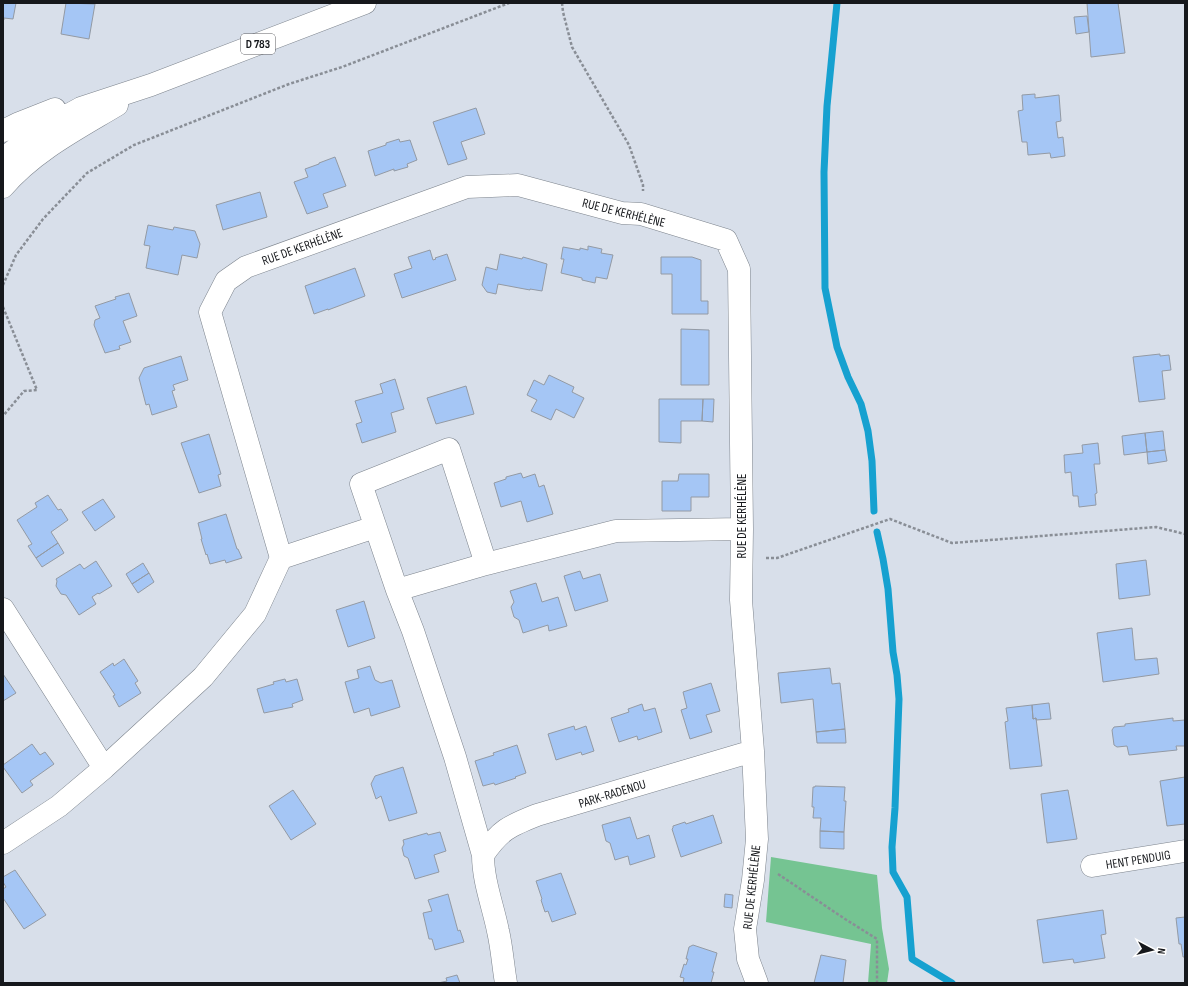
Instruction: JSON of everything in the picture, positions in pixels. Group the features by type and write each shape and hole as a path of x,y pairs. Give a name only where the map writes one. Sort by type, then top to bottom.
{"street":[{"name":"D 783","path":"3,159 37,132 81,108 151,85 366,3"},
{"name":"D 783","path":"3,131 88,96 151,85"},
{"name":"D 783","path":"3,187 33,158 65,136 151,85"},
{"name":"RUE DE KERHÉLÈNE","path":"281,558 210,312 226,281 246,267 467,187 518,185 622,213 641,214 726,240 739,269 742,600 753,751 757,840 756,859 745,929 748,959 757,983"},
{"path":"486,564 449,449 361,484 397,590 414,632 456,757 483,855 485,878 498,932 506,983"},
{"path":"3,843 59,806 104,768 203,677 254,614 281,558 375,527"},
{"path":"397,590 486,564 616,531 742,529"},
{"path":"3,608 104,768"},
{"name":"PARK-RADENOU","path":"483,855 497,836 514,824 537,815 753,751"},
{"name":"HENT PENDUIG","path":"1092,866 1185,851"}],"path":[{"path":"3,285 16,255 43,219 87,173 134,145 289,84 342,67 509,3"},
{"path":"562,3 572,46 629,145 643,185 641,214"},
{"path":"3,307 37,390 24,391 3,416"},
{"path":"742,558 777,558 890,519 952,543 1156,527 1185,534"},
{"path":"756,859 845,920 878,939 877,983"}],"green space":[{"path":"771,857 877,875 882,928 889,969 887,983 868,983 871,944 766,922"}],"building":[{"path":"3,3 16,3 13,19 4,18 3,20"},
{"path":"66,3 95,4 89,39 61,34"},
{"path":"1087,3 1118,3 1125,53 1091,57"},
{"path":"1087,16 1089,32 1076,34 1074,17"},
{"path":"1035,94 1035,98 1059,95 1061,121 1056,122 1058,138 1063,137 1065,156 1051,158 1050,153 1028,155 1027,142 1022,142 1018,111 1023,110 1022,95"},
{"path":"476,108 485,134 461,142 467,159 448,165 433,122"},
{"path":"399,139 400,142 410,140 417,160 407,164 408,167 394,171 394,169 375,176 368,151"},
{"path":"335,157 346,186 323,194 328,207 307,214 294,182 308,177 305,169"},
{"path":"260,192 267,217 223,230 216,205"},
{"path":"148,225 173,230 174,227 195,231 200,244 197,258 182,255 178,275 146,268 150,246 144,245"},
{"path":"588,246 602,249 601,253 613,255 607,279 596,277 595,283 561,273 564,259 561,259 563,247 588,250"},
{"path":"430,250 433,260 447,254 456,280 402,298 394,274 412,268 408,257"},
{"path":"500,254 522,259 523,257 547,264 542,291 498,284 496,294 487,292 482,285 486,267 497,270"},
{"path":"661,257 692,257 701,260 701,301 708,301 708,314 672,314 672,274 661,274"},
{"path":"355,268 365,296 314,314 305,286"},
{"path":"129,293 137,316 123,321 131,342 119,346 120,349 105,353 94,325 95,320 100,318 95,306 116,299 115,297"},
{"path":"681,329 709,330 709,385 681,385"},
{"path":"1160,354 1160,356 1169,355 1171,370 1162,371 1165,399 1139,402 1133,357"},
{"path":"181,356 188,380 173,385 175,390 172,391 177,407 152,415 149,404 146,405 139,378 144,368"},
{"path":"549,375 574,387 572,392 584,398 574,418 556,409 551,420 531,411 537,400 527,395 534,380 544,385"},
{"path":"395,379 404,409 391,413 396,432 362,443 356,424 362,422 355,401 383,393 380,384"},
{"path":"466,386 474,414 436,424 427,398"},
{"path":"659,399 703,399 702,421 681,421 681,443 659,442"},
{"path":"703,399 714,399 713,422 702,421"},
{"path":"1163,431 1165,450 1147,452 1145,433"},
{"path":"1145,433 1147,452 1124,455 1122,436"},
{"path":"209,434 221,474 218,475 221,486 199,493 181,443"},
{"path":"1098,443 1100,464 1094,464 1097,493 1095,494 1096,505 1079,507 1078,496 1073,496 1071,472 1065,473 1064,455 1083,453 1082,445"},
{"path":"1165,450 1167,461 1148,464 1147,452"},
{"path":"521,473 523,478 535,474 539,487 544,485 553,514 527,522 521,501 501,507 494,483 506,479 506,477"},
{"path":"679,474 709,474 709,497 691,497 691,511 662,511 662,481 678,481"},
{"path":"48,495 58,510 61,509 68,520 51,532 58,543 36,558 28,546 32,544 17,520 37,507 35,503"},
{"path":"103,499 115,517 95,531 82,512"},
{"path":"226,514 237,549 242,558 226,563 225,560 210,564 201,539 198,523"},
{"path":"58,543 64,553 42,567 36,558"},
{"path":"1146,560 1150,595 1119,599 1116,564"},
{"path":"96,561 112,586 92,597 96,604 79,615 66,595 61,594 56,586 56,579 80,564 84,569"},
{"path":"143,563 149,573 132,584 126,574"},
{"path":"580,571 583,579 600,574 608,601 575,611 564,576"},
{"path":"149,573 154,582 138,593 132,584"},
{"path":"536,583 542,602 558,597 567,626 549,631 548,625 523,633 519,620 514,617 511,607 514,602 510,591"},
{"path":"364,601 375,638 348,647 336,610"},
{"path":"1132,628 1135,660 1157,658 1159,674 1103,682 1097,633"},
{"path":"124,659 138,681 135,683 141,693 119,707 113,696 115,695 100,672 113,663 114,666"},
{"path":"370,666 375,680 381,683 392,680 400,707 371,716 369,708 354,713 345,682 359,678 357,670"},
{"path":"830,668 832,684 840,683 845,729 816,732 813,699 781,703 778,673"},
{"path":"3,674 16,693 3,701"},
{"path":"285,679 286,682 297,679 303,700 292,704 293,707 264,713 257,689 274,684 273,682"},
{"path":"711,683 720,711 706,715 712,732 690,739 681,710 687,708 683,692"},
{"path":"1049,703 1051,719 1033,719 1032,705"},
{"path":"642,704 644,711 655,708 662,732 638,740 637,736 619,742 611,718 629,712 628,709"},
{"path":"1032,705 1033,719 1036,718 1042,766 1010,769 1005,722 1008,721 1006,708"},
{"path":"1173,718 1173,721 1185,720 1185,746 1176,746 1177,750 1129,755 1127,746 1117,747 1114,745 1112,730 1114,727 1125,726 1125,724"},
{"path":"574,726 575,730 586,726 594,751 582,755 581,752 556,760 548,734"},
{"path":"845,729 846,743 817,743 816,732"},
{"path":"32,744 40,755 45,752 54,764 30,781 33,785 22,793 3,765"},
{"path":"517,745 526,773 495,785 494,783 483,786 475,761"},
{"path":"403,767 417,813 389,821 381,796 376,799 371,784 375,776"},
{"path":"1185,777 1185,824 1167,826 1160,781"},
{"path":"813,787 845,787 844,801 846,801 844,832 820,831 821,818 813,818"},
{"path":"293,790 316,824 291,840 269,806"},
{"path":"1068,790 1077,839 1047,843 1041,794"},
{"path":"713,815 722,843 681,857 672,829 673,826 685,822 686,824"},
{"path":"630,817 637,839 649,835 655,857 630,865 628,856 615,860 610,843 606,841 602,825"},
{"path":"820,831 844,832 844,849 820,848"},
{"path":"440,832 446,851 434,855 439,872 415,879 408,858 404,856 402,848 404,844 403,840 427,833 428,835"},
{"path":"15,870 46,915 24,929 3,898 3,889 6,887 3,882 3,877"},
{"path":"561,873 576,914 552,922 548,911 545,912 536,881"},
{"path":"448,894 458,931 460,930 464,942 435,950 432,939 429,939 423,913 432,911 428,900"},
{"path":"725,894 733,895 732,908 724,907"},
{"path":"1103,910 1106,934 1101,935 1105,958 1074,963 1073,959 1043,963 1037,920"},
{"path":"1185,917 1185,957 1183,957 1181,944 1179,944 1176,918"},
{"path":"693,945 717,953 711,983 683,983 684,978 680,977 684,964 686,965 688,959 686,959 689,947"},
{"path":"821,955 846,960 843,983 814,983"},
{"path":"457,975 460,983 438,983 447,981 446,978"}],"waterway":[{"path":"837,3 827,106 824,172 825,288 837,347 848,377 861,404 868,431 872,461 874,511"},
{"path":"877,532 888,589 893,652 899,699 892,847 893,872 907,897 912,959 952,983"}]}
